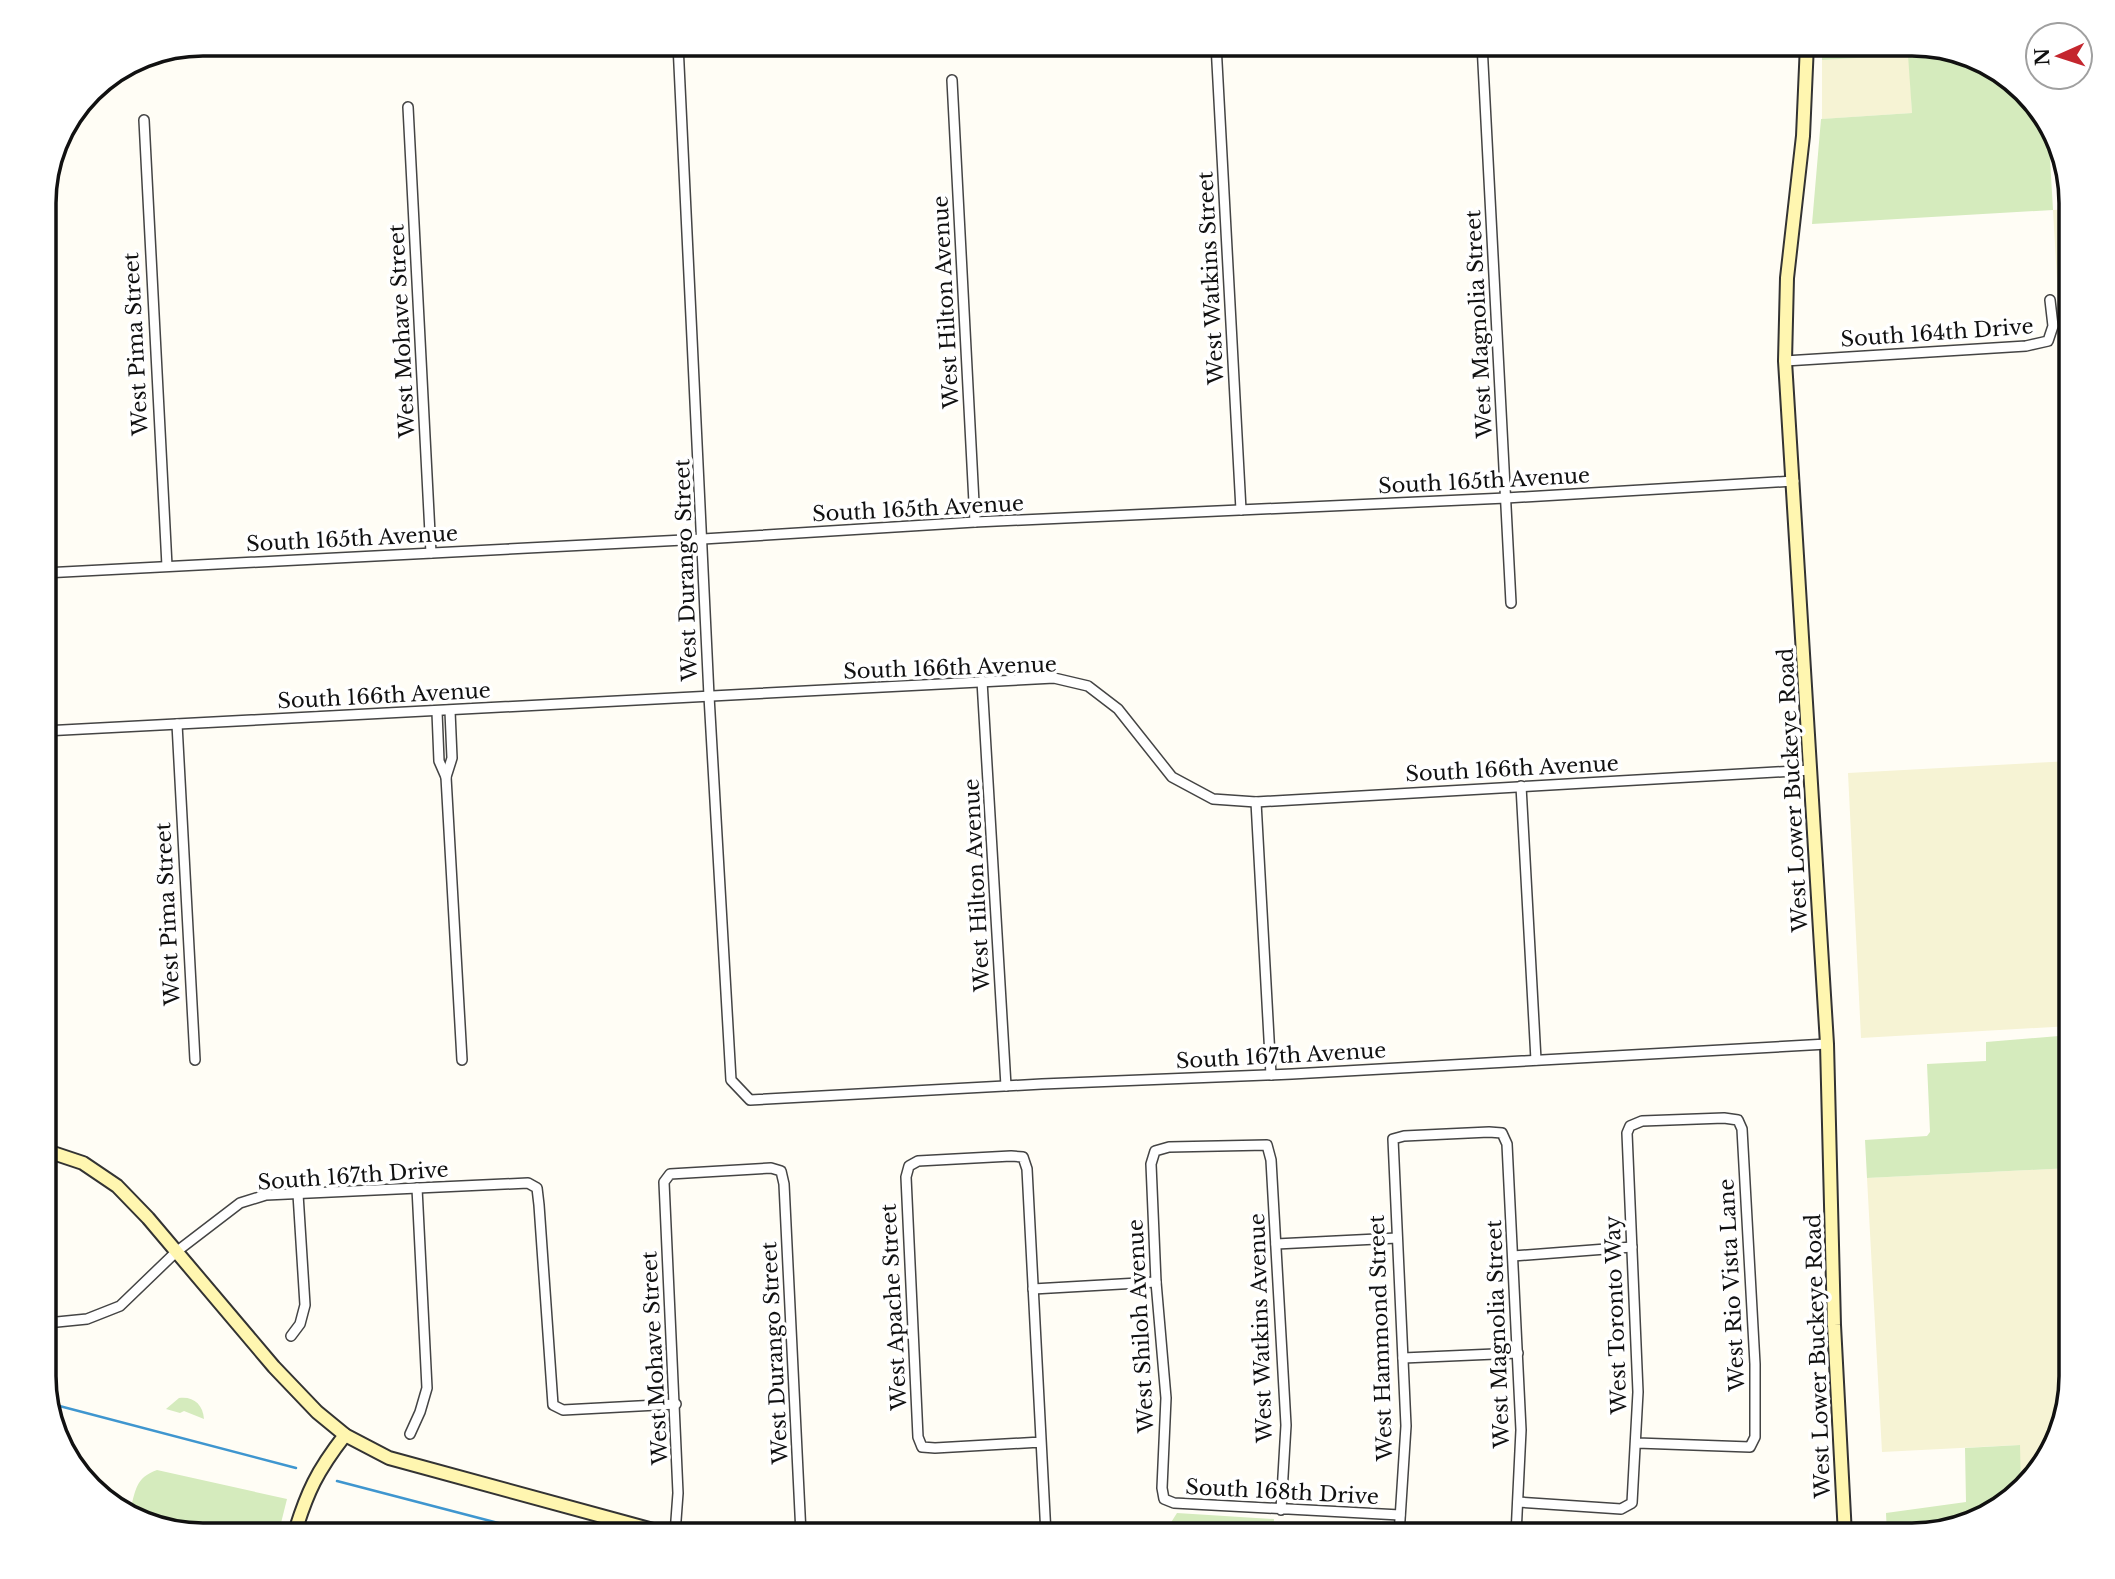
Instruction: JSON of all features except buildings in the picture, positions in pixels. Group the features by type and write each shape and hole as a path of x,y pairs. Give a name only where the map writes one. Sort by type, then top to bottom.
{"main road":[{"name":"West Lower Buckeye Road","path":"1806,56 1803,136 1785,299 1785,361 1827,1044 1843,1523"},
{"path":"56,1154 83,1163 117,1186 274,1367 317,1412 345,1435 389,1458 430,1471 627,1523"},
{"path":"298,1523 311,1485 322,1465 345,1435"}],"street":[{"name":"West Durango Street","path":"679,56 709,696 731,1080 740,1091"},
{"name":"West Watkins Street","path":"1217,56 1241,510"},
{"name":"West Magnolia Street","path":"1483,56 1511,603"},
{"name":"West Hilton Avenue","path":"952,80 975,522"},
{"name":"West Mohave Street","path":"408,107 431,552"},
{"name":"West Pima Street","path":"144,120 167,566"},
{"name":"South 164th Drive","path":"1785,361 2037,344 2048,341 2053,326 2050,300"},
{"name":"South 165th Avenue","path":"56,572 1794,481"},
{"name":"South 166th Avenue","path":"56,730 1054,678 1088,686 1118,709 1172,777 1213,799 1256,802 1811,770"},
{"name":"West Hilton Avenue","path":"982,681 1006,1086"},
{"path":"446,777 452,758 450,711"},
{"path":"437,712 439,761 446,777 462,1060"},
{"name":"West Pima Street","path":"177,724 195,1060"},
{"path":"438,744 452,744"},
{"path":"1521,786 1536,1060"},
{"path":"1256,802 1271,1075"},
{"name":"South 167th Avenue","path":"740,1091 750,1100 1827,1044"},
{"name":"West Toronto Way","path":"1518,1502 1620,1508 1632,1503 1638,1392 1627,1133 1630,1126 1642,1121 1724,1118 1738,1121"},
{"name":"West Rio Vista Lane","path":"1637,1443 1750,1447 1755,1437 1755,1364 1742,1129 1738,1121"},
{"name":"West Magnolia Street","path":"1502,1133 1507,1144 1521,1430 1517,1523"},
{"name":"West Hammond Street","path":"1400,1523 1405,1426 1394,1139 1428,1135 1502,1133"},
{"name":"West Shiloh Avenue","path":"1164,1499 1162,1489 1166,1398 1156,1282 1151,1164 1155,1151 1169,1147 1267,1145"},
{"name":"West Watkins Avenue","path":"1267,1145 1272,1160 1286,1425 1281,1510"},
{"name":"West Apache Street","path":"1034,1289 1027,1168 1023,1157 918,1161 909,1166 906,1191 918,1437 922,1447 1041,1442"},
{"name":"West Mohave Street","path":"676,1523 678,1493 676,1404 664,1182 670,1174 771,1168 781,1171"},
{"name":"West Durango Street","path":"781,1171 785,1184 801,1523"},
{"name":"South 167th Drive","path":"56,1322 87,1319 120,1307 176,1252 240,1203 266,1195 527,1183 537,1188 553,1405 563,1410 676,1404"},
{"path":"410,1434 421,1412 427,1388 418,1188"},
{"path":"291,1336 300,1324 304,1306 298,1194"},
{"path":"1276,1244 1397,1238"},
{"path":"1513,1256 1632,1247"},
{"path":"1045,1523 1034,1289 1156,1282"},
{"path":"1403,1359 1518,1353"},
{"name":"South 168th Drive","path":"1164,1499 1174,1503 1400,1515"}],"shaded area":[{"path":"1909,56 1912,113 1822,119 1822,60"},
{"path":"2053,210 2059,210 2059,314"},
{"path":"2059,762 2059,1027 1861,1038 1848,773"},
{"path":"2059,1169 2059,1386 2056,1405 2044,1441 2020,1475 2019,1445 1882,1452 1867,1178"}],"green space":[{"path":"1822,56 1891,56 1822,60"},
{"path":"1908,56 1922,56 1959,64 2002,86 2023,106 2044,138 2050,153 2053,210 1812,224 1821,119 1912,113"},
{"path":"2059,1036 2059,1169 1867,1178 1865,1140 1927,1136 1930,1132 1927,1064 1986,1061 1986,1042"},
{"path":"179,1398 189,1398 196,1402 202,1409 204,1419 184,1411 180,1413 166,1409"},
{"path":"2020,1445 2021,1475 2002,1493 1959,1515 1931,1522 1886,1523 1886,1513 1966,1502 1965,1448"},
{"path":"157,1470 287,1499 281,1523 184,1522 156,1515 132,1504 140,1481"},
{"path":"1177,1513 1274,1519 1274,1523 1171,1523"}],"waterway":[{"path":"59,1406 296,1468"},
{"path":"337,1481 498,1523"}]}
